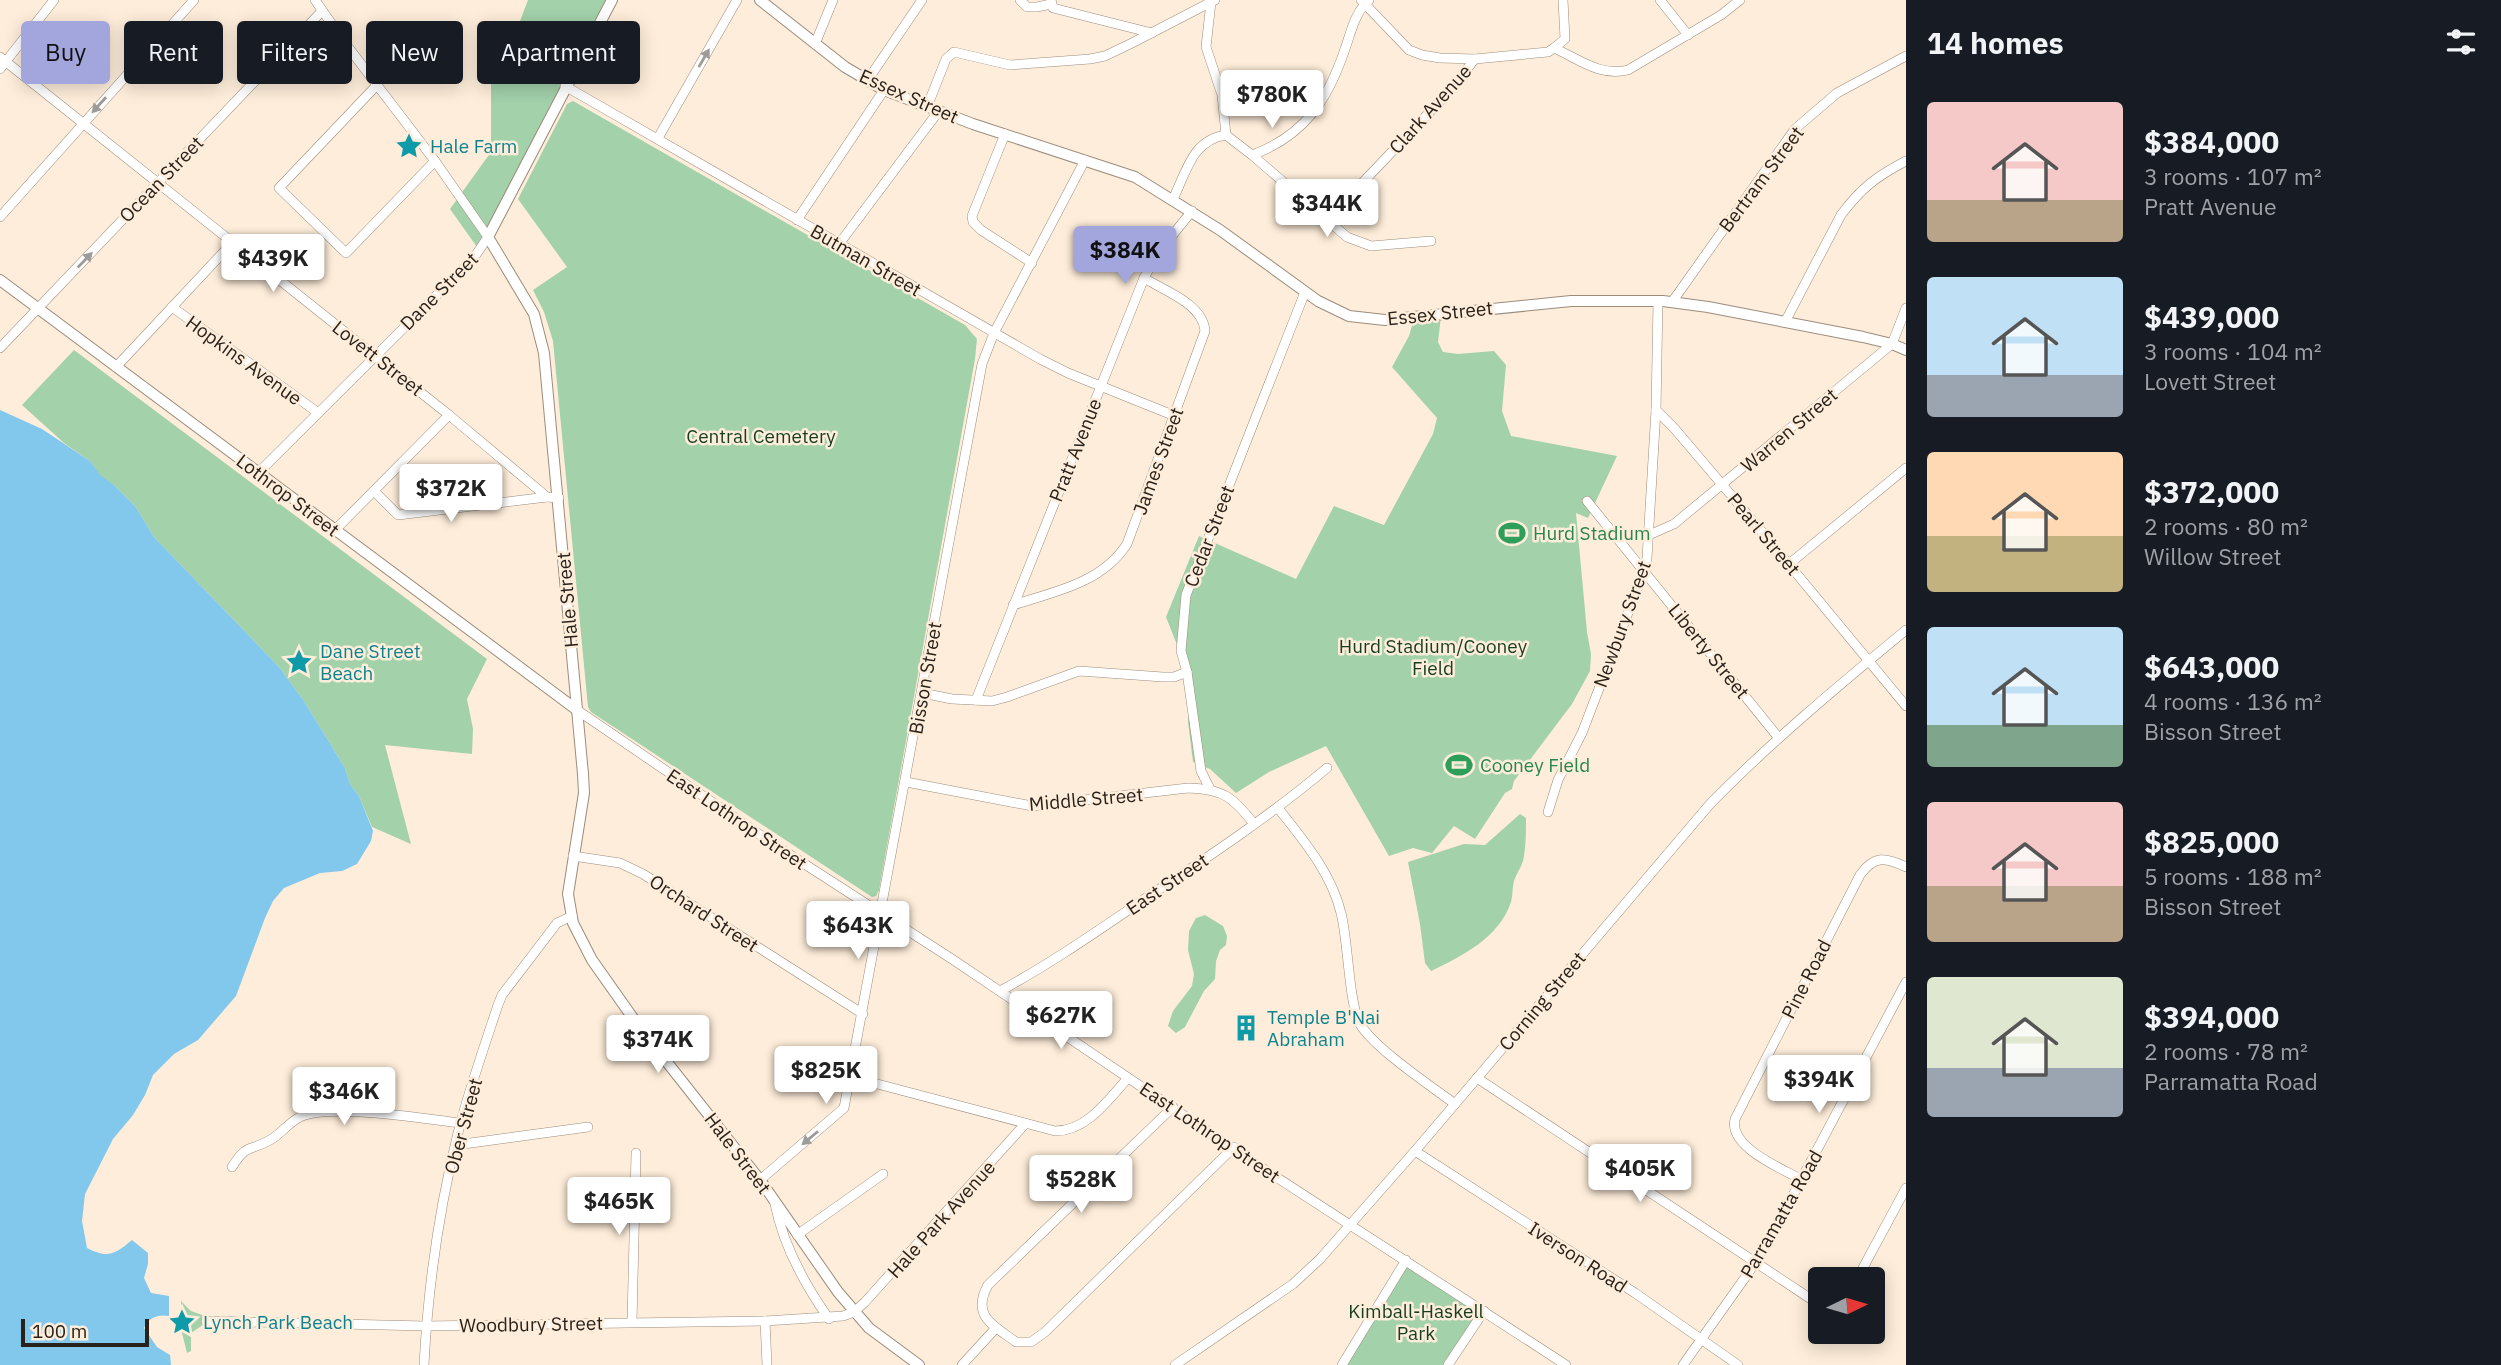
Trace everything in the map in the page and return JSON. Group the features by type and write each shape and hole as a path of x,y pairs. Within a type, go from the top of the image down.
{"main road":[{"name":"Dane Street","path":"488,237 612,0"},
{"name":"Essex Street","path":"760,0 815,44 884,90 938,112 1135,177 1192,211 1331,309 1349,316 1385,320 1571,301 1658,301 1785,322 1892,344 1906,351"},
{"name":"Hale Street","path":"488,237 521,289 539,326 544,353 582,740 584,793 568,894 572,916 592,960 612,990 760,1180 854,1312 869,1328 919,1365"},
{"name":"Lothrop Street","path":"0,280 577,710"}],"street":[{"path":"2,62 54,0"},
{"path":"0,218 194,0"},
{"name":"Hale Street","path":"315,0 488,237"},
{"path":"658,138 737,0"},
{"path":"815,44 833,0"},
{"path":"867,81 922,0"},
{"path":"1020,0 1027,7 1051,2 1053,8 1152,33"},
{"path":"1252,155 1277,145 1318,107 1330,86 1365,1 1409,50 1440,58 1475,59 1548,52 1561,45 1565,38 1563,0"},
{"path":"1660,0 1688,35"},
{"path":"1554,48 1602,72 1615,74 1628,70 1688,35 1740,0"},
{"path":"927,107 946,59 954,52 1010,65 1090,60 1105,56 1211,1"},
{"path":"1211,1 1206,47 1222,95 1226,135"},
{"name":"Ocean Street","path":"0,348 322,11"},
{"name":"Bertram Street","path":"1672,302 1795,129 1837,93 1906,56"},
{"name":"Clark Avenue","path":"1327,220 1443,99 1475,59"},
{"name":"Lovett Street","path":"2,62 159,182 547,497"},
{"path":"377,85 279,188 346,253 435,161"},
{"name":"Butman Street","path":"565,86 994,333 1068,373 1175,416"},
{"path":"797,220 884,90"},
{"path":"839,244 938,112"},
{"path":"1005,134 972,216 973,222 1032,263"},
{"path":"1173,199 1195,152 1212,137 1226,135 1347,237 1371,246 1431,241"},
{"name":"Bisson Street","path":"760,1180 844,1108 982,364 994,333 1085,160"},
{"path":"1785,322 1849,203 1861,189 1906,161"},
{"name":"Pratt Avenue","path":"976,700 1144,278 1157,254 1192,211"},
{"name":"Dane Street","path":"258,473 473,259 488,237"},
{"path":"116,367 233,242"},
{"name":"James Street","path":"1013,605 1097,575 1118,557 1127,544 1205,331 1204,322 1195,310 1144,278"},
{"name":"Cedar Street","path":"1210,789 1200,771 1181,651 1186,595 1305,292"},
{"name":"Newbury Street","path":"1548,812 1558,780 1582,733 1644,571 1649,536 1656,410 1658,301"},
{"name":"Hopkins Avenue","path":"172,307 317,412"},
{"path":"1892,344 1906,308"},
{"name":"Warren Street","path":"1649,536 1674,524 1892,344"},
{"name":"Pearl Street","path":"1656,410 1723,485 1906,706"},
{"path":"335,530 449,415"},
{"path":"1789,564 1906,468"},
{"path":"374,491 398,515 547,497 559,498"},
{"name":"Liberty Street","path":"1587,501 1778,737"},
{"name":"Corning Street","path":"1174,1365 1293,1284 1320,1259 1710,804 1778,737 1906,630"},
{"path":"922,693 952,699 992,701 1079,671 1163,677 1186,673"},
{"name":"East Lothrop Street","path":"577,710 775,845 1566,1365"},
{"name":"East Street","path":"1000,991 1042,968 1278,808 1327,768"},
{"name":"Middle Street","path":"906,782 1032,806 1112,799 1188,788 1210,789"},
{"path":"1210,789 1226,795 1254,824"},
{"path":"1278,808 1321,865 1333,889 1341,912 1359,1023 1391,1055 1455,1104"},
{"name":"Orchard Street","path":"573,856 620,863 643,874 863,1014"},
{"name":"Pine Road","path":"1802,1180 1741,1144 1734,1133 1735,1119 1860,875 1868,864 1876,860 1884,859 1906,867"},
{"name":"Ober Street","path":"424,1365 426,1326 443,1202 461,1123 502,995 557,923 572,916"},
{"name":"Parramatta Road","path":"1683,1365 1756,1262 1906,982"},
{"path":"851,1077 1055,1131 1078,1128 1106,1103 1128,1078"},
{"path":"1477,1078 1808,1297"},
{"path":"1172,1107 988,1285 981,1297 981,1307 984,1315 996,1328 1016,1342 1024,1344 1045,1332 1234,1147"},
{"path":"232,1167 242,1151 268,1142 301,1117 318,1113 360,1111 461,1123"},
{"name":"Hale Park Avenue","path":"854,1312 1025,1124"},
{"path":"456,1145 588,1128"},
{"name":"Iverson Road","path":"1415,1151 1635,1293 1738,1365"},
{"path":"632,1322 636,1153"},
{"path":"797,1235 883,1174"},
{"path":"1863,1267 1906,1188"},
{"name":"Hale Street","path":"775,1203 779,1227 817,1302 829,1319"},
{"path":"1342,1365 1406,1260"},
{"path":"1448,1365 1484,1311"},
{"name":"Woodbury Street","path":"206,1321 426,1326 829,1319 854,1312"},
{"path":"765,1321 767,1365"},
{"path":"962,1365 996,1328"}],"green space":[{"path":"528,0 612,0 601,21 520,21"},
{"path":"491,84 566,84 477,247 450,209 491,152"},
{"name":"Central Cemetery","path":"573,101 965,325 977,339 876,896 872,897 591,712 588,707 553,341 544,312 533,290 567,267 518,199 567,104"},
{"name":"Hurd Stadium/Cooney Field","path":"1415,316 1441,316 1438,342 1443,352 1458,354 1494,351 1506,365 1502,411 1511,436 1617,456 1588,518 1576,513 1591,654 1590,671 1572,704 1514,781 1512,789 1505,793 1475,839 1454,826 1432,853 1413,848 1389,856 1326,746 1269,772 1236,793 1210,769 1193,762 1188,722 1191,680 1166,617 1199,536 1296,579 1334,506 1384,525 1433,434 1437,418 1392,367 1409,336"},
{"path":"74,350 487,659 467,699 473,729 472,754 385,745 411,844 372,827 359,796 350,784 345,768 304,701 279,667 154,537 135,506 114,485 100,476 90,461 64,443 22,405"},
{"path":"1520,814 1526,818 1524,856 1505,915 1489,936 1455,959 1431,971 1425,963 1408,862 1464,844 1485,845"},
{"path":"1205,915 1223,926 1227,936 1226,945 1220,950 1216,961 1215,979 1204,991 1185,1027 1176,1033 1168,1026 1173,1011 1192,986 1194,974 1188,950 1189,931 1196,918"},
{"name":"Kimball-Haskell Park","path":"1401,1263 1484,1311 1449,1365 1342,1365"},
{"path":"181,1301 191,1311 205,1316 206,1323 191,1333 191,1351 187,1353 182,1333"}],"water":[{"path":"0,410 42,429 90,461 100,475 135,506 154,537 279,667 304,701 345,768 373,831 371,841 357,864 342,871 320,873 284,888 273,901 236,996 198,1040 174,1054 153,1075 133,1115 113,1139 85,1194 82,1221 87,1248 106,1254 121,1249 132,1240 148,1253 144,1278 151,1293 169,1296 169,1316 154,1317 144,1328 157,1347 170,1355 171,1365 0,1365"}],"place":[{"name":"Hale Farm","path":"409,146"},
{"name":"Hurd Stadium","path":"1512,533"},
{"name":"Dane Street Beach","path":"299,662"},
{"name":"Cooney Field","path":"1459,765"},
{"name":"Temple B'Nai Abraham","path":"1246,1028"},
{"name":"Lynch Park Beach","path":"182,1322"}]}
